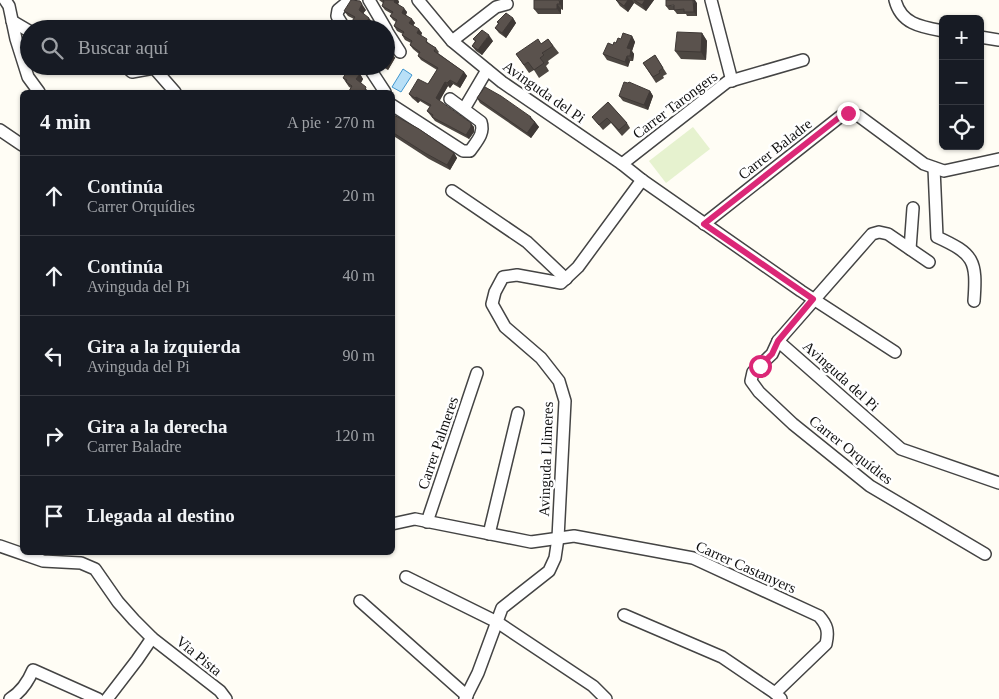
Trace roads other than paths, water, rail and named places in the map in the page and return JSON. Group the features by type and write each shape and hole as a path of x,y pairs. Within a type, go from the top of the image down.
{"street":[{"path":"5,0 9,6 20,49"},
{"path":"339,20 337,16 338,10 350,0"},
{"path":"369,0 381,20"},
{"name":"Avinguda del Pi","path":"418,0 452,42 502,82 622,164"},
{"path":"711,0 732,81"},
{"path":"894,0 897,11 916,26 939,30"},
{"path":"452,42 496,8 507,4"},
{"path":"12,21 20,26"},
{"path":"984,38 999,40"},
{"path":"395,44 400,52"},
{"name":"Carrer Tarongers","path":"622,164 728,82 803,60"},
{"path":"464,109 487,70"},
{"path":"27,75 38,90"},
{"path":"160,75 173,90"},
{"path":"374,75 384,90"},
{"path":"395,107 463,151 470,152 482,134 481,122 450,99"},
{"name":"Carrer Baladre","path":"704,224 841,116 848,113 859,116 924,164 939,169"},
{"path":"0,130 20,144"},
{"path":"974,301 975,273 973,263 961,248 938,237 939,169 999,159"},
{"path":"622,164 704,224 813,299 896,352"},
{"path":"452,191 527,242 566,279 578,267 642,180"},
{"path":"910,249 912,208"},
{"name":"Avinguda del Pi","path":"901,449 778,341 872,234 879,232 888,234 929,262"},
{"name":"Avinguda Llimeres","path":"360,601 466,697 478,673 502,608 549,571 555,558 558,538 565,400 559,381 541,358 506,327 492,304 494,292 503,277 517,275 562,283 566,279"},
{"name":"Carrer Orquídies","path":"778,341 772,354 753,372 751,381 759,392 793,424 870,486 985,554"},
{"name":"Carrer Palmeres","path":"427,522 477,373"},
{"path":"489,534 518,413"},
{"name":"Carrer Orquídies","path":"901,449 999,483"},
{"path":"395,523 415,519 531,542 558,538"},
{"name":"Carrer Castanyers","path":"558,538 574,536 693,558 819,616 826,625 828,634 826,644 778,696 722,657 624,615"},
{"name":"Via Pista","path":"0,546 20,553"},
{"name":"Via Pista","path":"26,555 43,561 81,563 95,569 118,602 152,638 220,691 226,699"},
{"path":"406,577 497,622 593,686 606,699"},
{"path":"107,699 152,638"},
{"path":"10,699 18,694 30,679 33,670 98,699"}],"water":[{"path":"403,69 412,75 401,92 392,87"}]}
